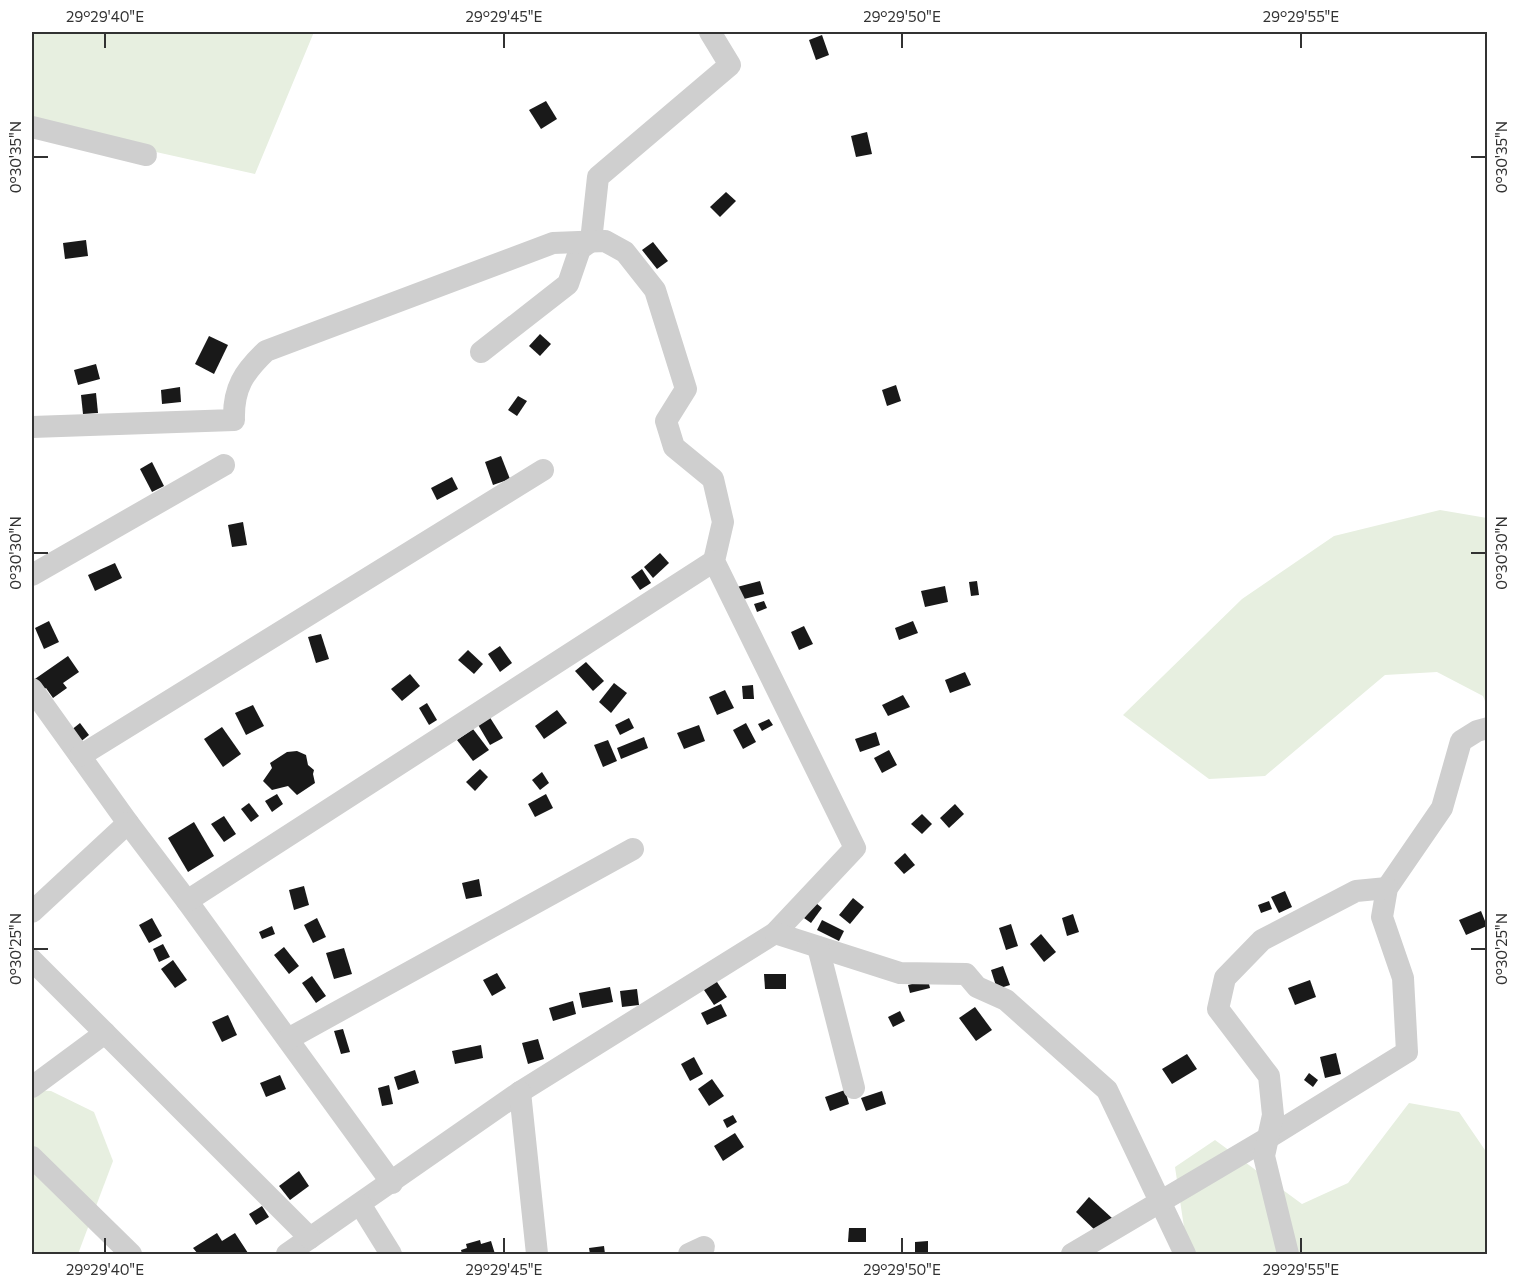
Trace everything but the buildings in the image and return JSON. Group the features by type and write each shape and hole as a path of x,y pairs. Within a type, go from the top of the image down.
{"street":[{"path":"591,242 598,177 730,65 710,32"},
{"path":"32,127 146,154"},
{"path":"481,352 568,284 580,249 591,242"},
{"path":"32,427 234,420 233,403 246,370 266,351 554,243 605,242 625,252 655,290 686,390 666,421 674,447 713,479 723,522 714,561 855,848 774,933 520,1092 287,1254"},
{"path":"32,575 225,465"},
{"path":"80,756 543,470"},
{"path":"188,900 714,561"},
{"path":"34,699 80,756 128,823 188,900 392,1183"},
{"path":"1072,1254 1268,1138 1407,1052 1403,978 1382,917 1387,888 1442,808 1461,741 1477,731 1488,728"},
{"path":"32,912 128,823"},
{"path":"288,1039 633,849"},
{"path":"1288,1254 1264,1156 1273,1115 1269,1076 1218,1009 1225,978 1262,940 1356,891 1387,888"},
{"path":"774,933 900,973 966,974 978,987 1006,1000 1107,1090 1185,1254"},
{"path":"818,947 854,1088"},
{"path":"32,960 310,1238"},
{"path":"32,1087 105,1033"},
{"path":"520,1092 537,1254"},
{"path":"32,1157 131,1254"},
{"path":"360,1204 391,1254"}],"green space":[{"path":"32,32 314,32 255,174 138,148 32,130"},
{"path":"1440,510 1487,518 1487,706 1483,696 1437,672 1385,675 1265,776 1209,779 1123,715 1242,599 1334,536"},
{"path":"32,1090 51,1091 94,1112 113,1161 78,1254 32,1254"},
{"path":"1409,1103 1459,1112 1487,1153 1487,1254 1188,1254 1175,1167 1215,1140 1302,1204 1348,1183"}]}
